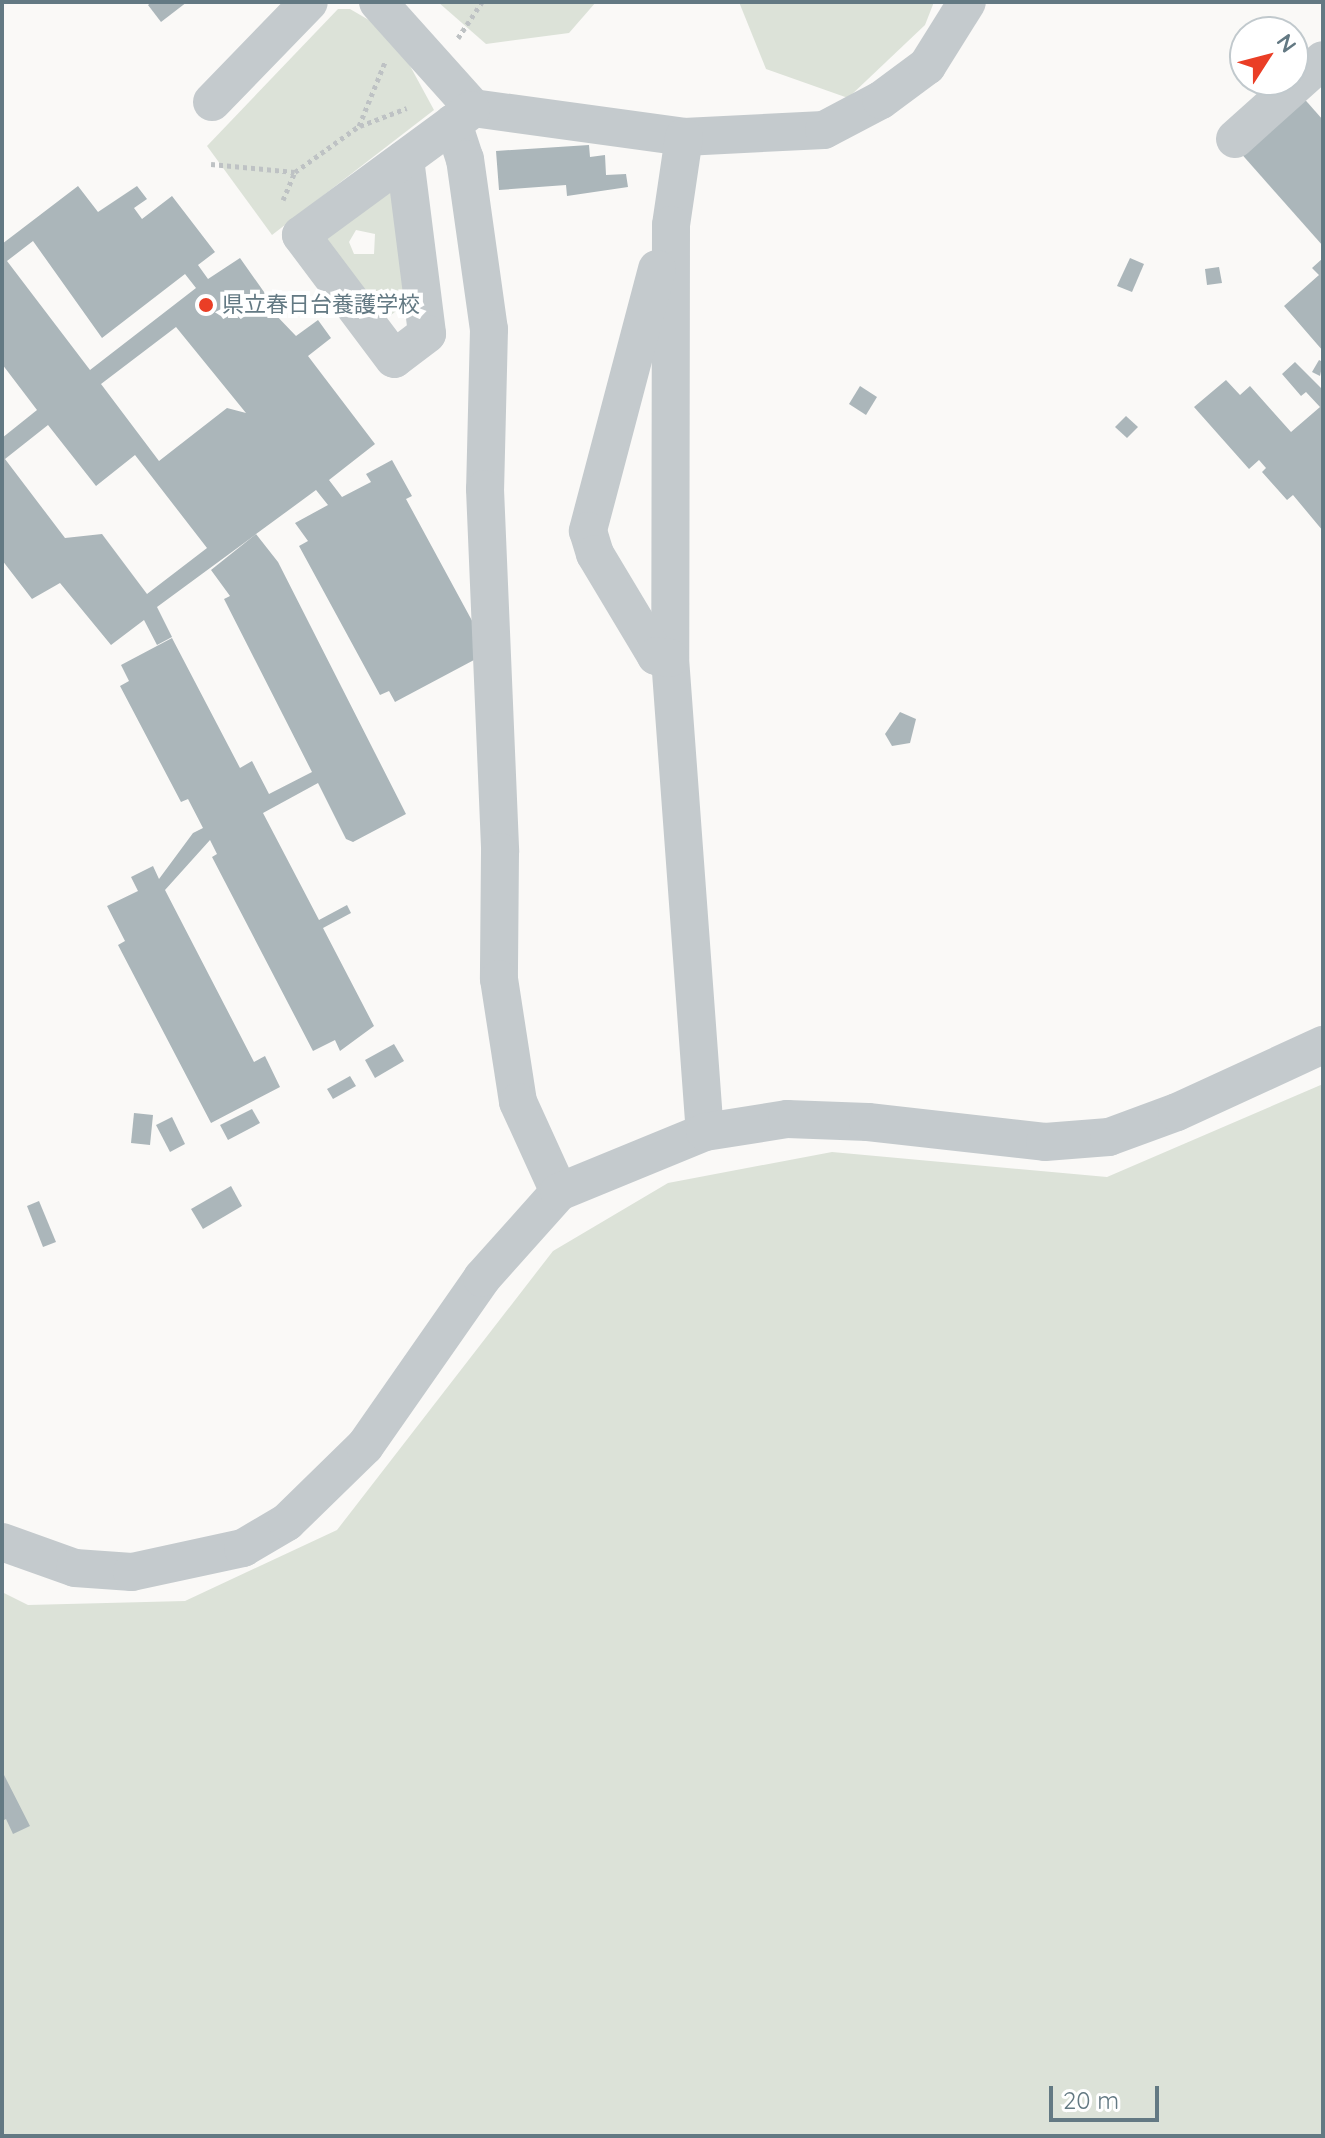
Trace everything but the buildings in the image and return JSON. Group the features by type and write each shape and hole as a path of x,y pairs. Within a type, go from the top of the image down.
{"street":[{"path":"212,102 309,2"},
{"path":"405,159 427,334 394,359 301,235 463,116 684,137 824,130 881,100 927,66 967,2"},
{"path":"387,12 463,116 465,159 489,329 485,489 500,852 499,979 518,1102 559,1192"},
{"path":"1235,139 1323,60"},
{"path":"670,658 656,656 595,554 588,531 675,200 684,137"},
{"path":"675,200 670,658 705,1132"},
{"path":"2,1542 75,1568 132,1572 243,1548 287,1522 365,1446 482,1278 559,1192 705,1132 787,1119 868,1122 1045,1142 1109,1137 1177,1112 1323,1045"}],"path":[{"path":"211,164 295,172 359,126 387,12"}],"shaded area":[{"path":"438,2 596,2 569,33 486,44"},
{"path":"739,2 934,2 925,25 848,98 766,69"},
{"path":"338,9 350,9 374,23 409,64 434,110 272,235 207,146"},
{"path":"389,191 398,202 408,302 391,315 382,314 326,244 326,234","holes":["356,230 375,234 374,254 354,254 349,242"]},
{"path":"1323,1084 1323,2136 2,2136 2,1592 28,1605 185,1601 337,1530 553,1251 668,1183 832,1152 1107,1177"}],"place":[{"name":"県立春日台養護学校","path":"206,305"}]}
